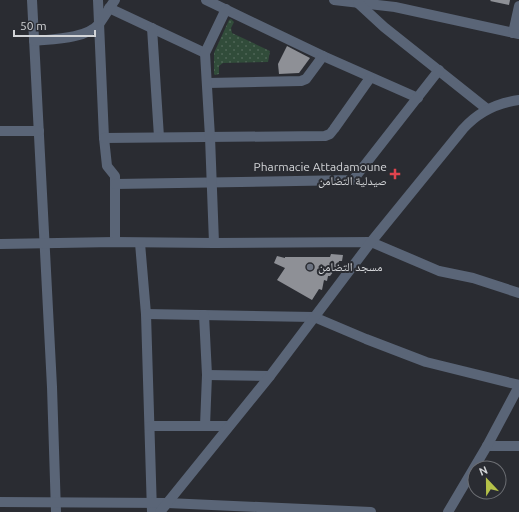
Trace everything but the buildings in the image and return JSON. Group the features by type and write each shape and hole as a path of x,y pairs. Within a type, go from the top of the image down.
{"street":[{"path":"32,0 52,387 56,507"},
{"path":"98,0 104,138 107,166 115,176 115,242"},
{"path":"206,0 370,78 418,98"},
{"path":"334,0 357,1 395,7 516,34 519,6"},
{"path":"357,1 384,27 487,109"},
{"path":"34,41 77,36 90,31 98,24 112,4 152,28 205,53"},
{"path":"214,243 208,83 205,53 226,9"},
{"path":"152,28 159,137"},
{"path":"208,83 301,82 306,79 323,56"},
{"path":"115,184 353,180 439,70"},
{"path":"104,138 325,136 330,134 334,129 370,78"},
{"path":"160,512 270,376 371,242 463,129 471,120 487,109 497,104 519,100"},
{"path":"0,131 39,131"},
{"path":"0,244 115,242 371,242 440,271 473,278 519,293"},
{"path":"140,243 146,314 152,508"},
{"path":"146,314 314,317 426,362 519,385 487,446 448,512"},
{"path":"204,314 207,375 205,426"},
{"path":"207,375 270,376"},
{"path":"150,426 229,426"},
{"path":"487,446 519,446"},
{"path":"0,502 56,507 152,508 167,503 298,510 371,512"}],"green space":[{"path":"231,19 234,22 231,28 232,33 270,51 268,62 223,63 219,66 219,74 215,75 214,53 229,20"}],"place":[{"name":"Pharmacie Attadamoune صيدلية التضامن","path":"395,174"},
{"name":"مسجد التضامن","path":"310,267"}]}
